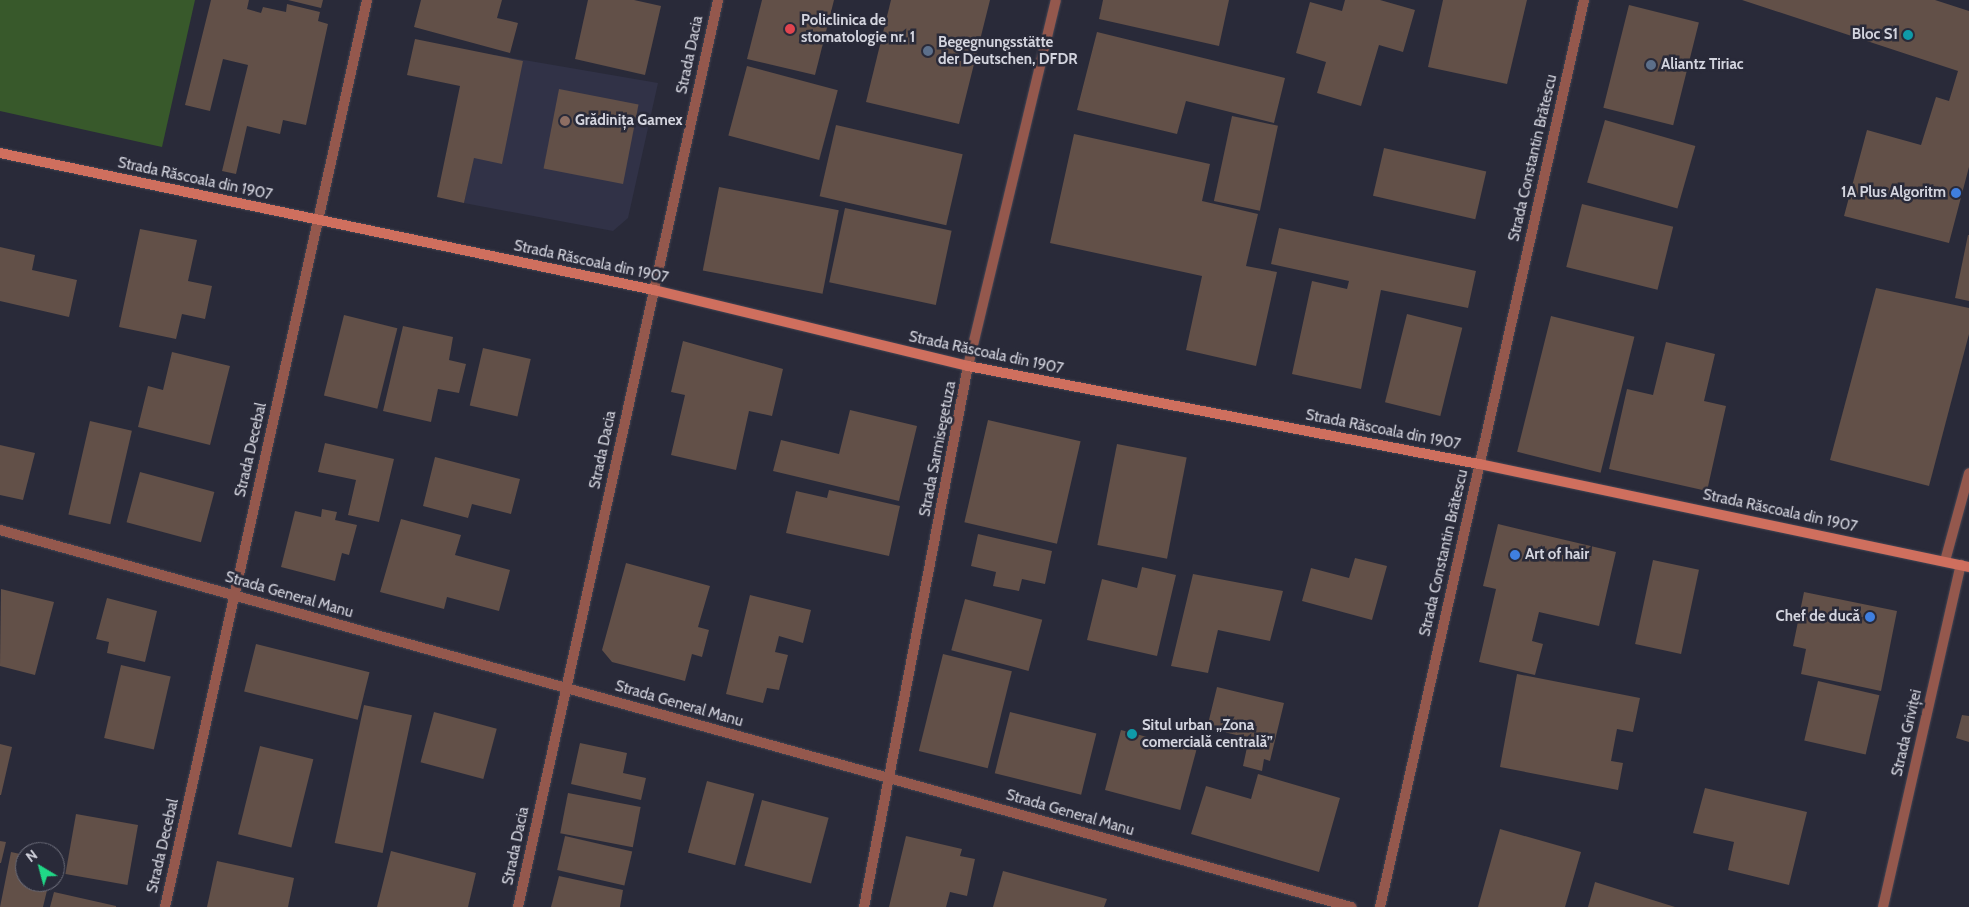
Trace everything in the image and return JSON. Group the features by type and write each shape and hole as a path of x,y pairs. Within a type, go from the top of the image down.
{"street":[{"name":"Strada Decebal","path":"165,907 367,0"},
{"name":"Strada Dacia","path":"518,907 718,0"},
{"name":"Strada Sarmisegetuza","path":"864,907 892,778 968,366 1056,0"},
{"name":"Strada Constantin Brătescu","path":"1380,907 1584,0"},
{"name":"Strada Răscoala din 1907","path":"0,153 654,290 968,366 1479,464 1965,566"},
{"path":"1945,561 1969,473"},
{"name":"Strada General Manu","path":"0,530 1351,907"},
{"name":"Strada Griviței","path":"1883,907 1965,566"}],"shaded area":[{"name":"Grădinița Gamex","path":"495,55 658,83 628,218 613,231 464,203"}],"green space":[{"path":"0,0 195,0 162,147 0,111"}],"building":[{"path":"211,0 249,0 247,9 261,13 263,7 286,12 287,4 320,12 318,21 328,24 306,125 283,120 280,134 247,126 236,174 222,171 248,65 223,59 210,111 185,105"},
{"path":"288,0 323,0 321,8"},
{"path":"421,0 502,0 497,18 518,23 510,53 414,27"},
{"path":"588,0 634,0 661,6 645,75 575,59"},
{"name":"Policlinica de stomatologie nr. 1","path":"762,0 834,0 815,75 747,59"},
{"name":"Begegnungsstätte der Deutschen, DFDR","path":"891,0 990,0 959,124 866,102"},
{"path":"1103,0 1229,0 1219,46 1099,19"},
{"path":"1345,0 1380,0 1415,10 1403,52 1379,45 1361,106 1317,93 1326,62 1296,53 1310,2 1342,11"},
{"path":"1443,0 1527,0 1507,84 1428,67"},
{"path":"1742,0 1935,0 1969,11 1969,167 1949,243 1844,216 1867,130 1921,145 1936,97 1949,101 1958,71"},
{"name":"Aliantz Tiriac","path":"1629,5 1699,22 1673,125 1603,108"},
{"path":"1097,32 1285,78 1274,123 1186,101 1177,134 1077,110"},
{"path":"415,39 523,61 502,164 474,158 464,203 437,197 460,86 407,75"},
{"path":"747,66 838,90 819,160 728,136"},
{"path":"559,89 639,104 623,184 544,169"},
{"path":"1232,116 1278,126 1260,211 1214,201"},
{"path":"1605,120 1695,146 1677,208 1587,182"},
{"path":"836,125 963,154 946,225 820,196"},
{"path":"1074,134 1210,164 1202,201 1258,214 1246,266 1277,272 1256,366 1186,350 1202,276 1050,243"},
{"path":"1384,148 1486,172 1475,219 1373,196"},
{"path":"719,187 839,210 823,294 703,270"},
{"path":"1582,204 1673,227 1657,290 1566,267"},
{"path":"845,208 952,231 936,305 829,282"},
{"path":"1279,228 1476,271 1468,308 1381,290 1361,389 1292,374 1312,281 1347,289 1349,281 1271,264"},
{"path":"140,229 197,240 188,281 212,286 205,319 182,314 176,339 119,327"},
{"path":"1969,235 1969,301 1955,298"},
{"path":"0,247 35,255 32,270 77,280 69,317 0,301"},
{"path":"1876,288 1969,308 1969,334 1929,486 1830,460"},
{"path":"1407,314 1462,328 1440,416 1385,402"},
{"path":"344,315 397,328 377,409 324,396"},
{"path":"1551,316 1634,337 1601,473 1517,452"},
{"path":"403,326 453,337 449,360 466,364 459,393 438,389 431,422 383,411"},
{"path":"683,341 783,369 772,416 749,411 736,470 671,455 685,395 671,392"},
{"path":"1666,342 1715,354 1704,401 1726,406 1707,491 1609,469 1627,389 1653,395"},
{"path":"483,348 531,359 517,417 470,405"},
{"path":"172,352 230,366 210,445 138,427 148,386 163,390"},
{"path":"850,410 917,426 899,501 773,471 781,440 839,454"},
{"path":"988,420 1081,441 1057,544 964,522"},
{"path":"90,421 132,431 110,524 68,515"},
{"path":"325,443 394,459 379,522 348,515 356,480 318,472"},
{"path":"1117,444 1187,458 1167,559 1097,545"},
{"path":"0,445 35,453 23,500 0,495"},
{"path":"435,457 520,479 511,514 472,504 468,518 423,506"},
{"path":"140,472 214,492 201,542 127,522"},
{"path":"829,490 900,506 889,556 786,533 796,491 827,498"},
{"path":"322,509 337,512 335,520 357,525 349,555 342,553 335,581 281,567 295,511 321,517"},
{"path":"401,519 461,535 455,555 510,570 499,611 447,597 444,609 380,592"},
{"path":"1498,524 1616,552 1599,626 1539,612 1532,641 1543,644 1535,675 1479,662 1496,589 1483,586"},
{"path":"978,534 1052,551 1045,584 1022,579 1019,591 993,586 996,572 971,566"},
{"path":"1355,558 1387,566 1372,620 1302,601 1311,568 1349,578"},
{"path":"1653,560 1699,570 1681,654 1635,644"},
{"path":"626,563 710,586 698,627 709,630 702,657 692,654 685,681 612,662 602,650"},
{"path":"1142,567 1176,575 1157,656 1087,640 1102,579 1137,588"},
{"path":"1193,574 1283,591 1270,641 1218,630 1208,673 1171,666"},
{"path":"1,589 54,602 35,675 0,666"},
{"path":"1804,592 1897,611 1881,691 1801,674 1806,649 1793,646"},
{"path":"750,595 811,610 803,643 779,636 775,652 788,655 779,690 767,688 763,703 726,694"},
{"path":"107,598 157,611 145,662 107,653 109,642 96,639"},
{"path":"965,599 1042,620 1029,671 951,650"},
{"path":"256,644 370,672 358,720 244,692"},
{"path":"943,654 1012,671 988,768 919,751"},
{"path":"121,665 171,676 154,750 104,738"},
{"path":"1517,674 1640,698 1633,732 1617,729 1611,761 1623,763 1618,790 1500,767"},
{"path":"1818,681 1879,695 1866,755 1804,740"},
{"path":"1217,687 1284,703 1270,761 1264,759 1262,771 1243,766 1249,738 1207,728"},
{"path":"364,705 412,715 383,853 335,843"},
{"path":"434,712 497,729 483,779 421,762"},
{"path":"1010,712 1096,734 1081,795 995,773"},
{"path":"1962,715 1969,716 1969,742 1956,738"},
{"path":"1121,730 1196,750 1180,810 1105,790"},
{"path":"580,743 627,753 623,773 646,778 641,800 571,784"},
{"path":"0,744 12,747 1,795 0,795"},
{"path":"260,746 313,759 291,848 238,834"},
{"path":"1258,774 1340,798 1319,872 1191,834 1206,786 1251,799"},
{"path":"707,781 754,794 735,865 688,852"},
{"path":"1705,788 1807,812 1789,885 1728,870 1734,842 1693,833"},
{"path":"568,793 641,807 633,847 560,833"},
{"path":"762,800 829,818 811,884 744,866"},
{"path":"76,814 138,825 127,885 65,874"},
{"path":"1500,829 1581,852 1565,907 1478,907"},
{"path":"565,836 632,852 624,886 557,870"},
{"path":"906,836 962,849 960,856 975,859 967,896 950,892 946,907 889,907"},
{"path":"0,841 6,842 1,863 0,863"},
{"path":"391,851 476,873 468,907 377,907"},
{"path":"11,852 15,853 15,892 47,892 43,907 0,907"},
{"path":"217,861 294,878 288,907 207,907"},
{"path":"1003,871 1107,899 1104,907 993,907"},
{"path":"559,876 623,890 620,907 551,907"},
{"path":"1595,882 1675,907 1588,907"},
{"path":"54,892 116,906 116,907 50,907"}],"place":[{"name":"Policlinica de stomatologie nr. 1","path":"790,29"},
{"name":"Bloc S1","path":"1908,35"},
{"name":"Begegnungsstätte der Deutschen, DFDR","path":"928,51"},
{"name":"Aliantz Tiriac","path":"1651,65"},
{"name":"Grădinița Gamex","path":"565,121"},
{"name":"1A Plus Algoritm","path":"1956,193"},
{"name":"Art of hair","path":"1515,555"},
{"name":"Chef de ducă","path":"1870,617"},
{"name":"Situl urban „Zona comercială centrală”","path":"1132,734"}]}
